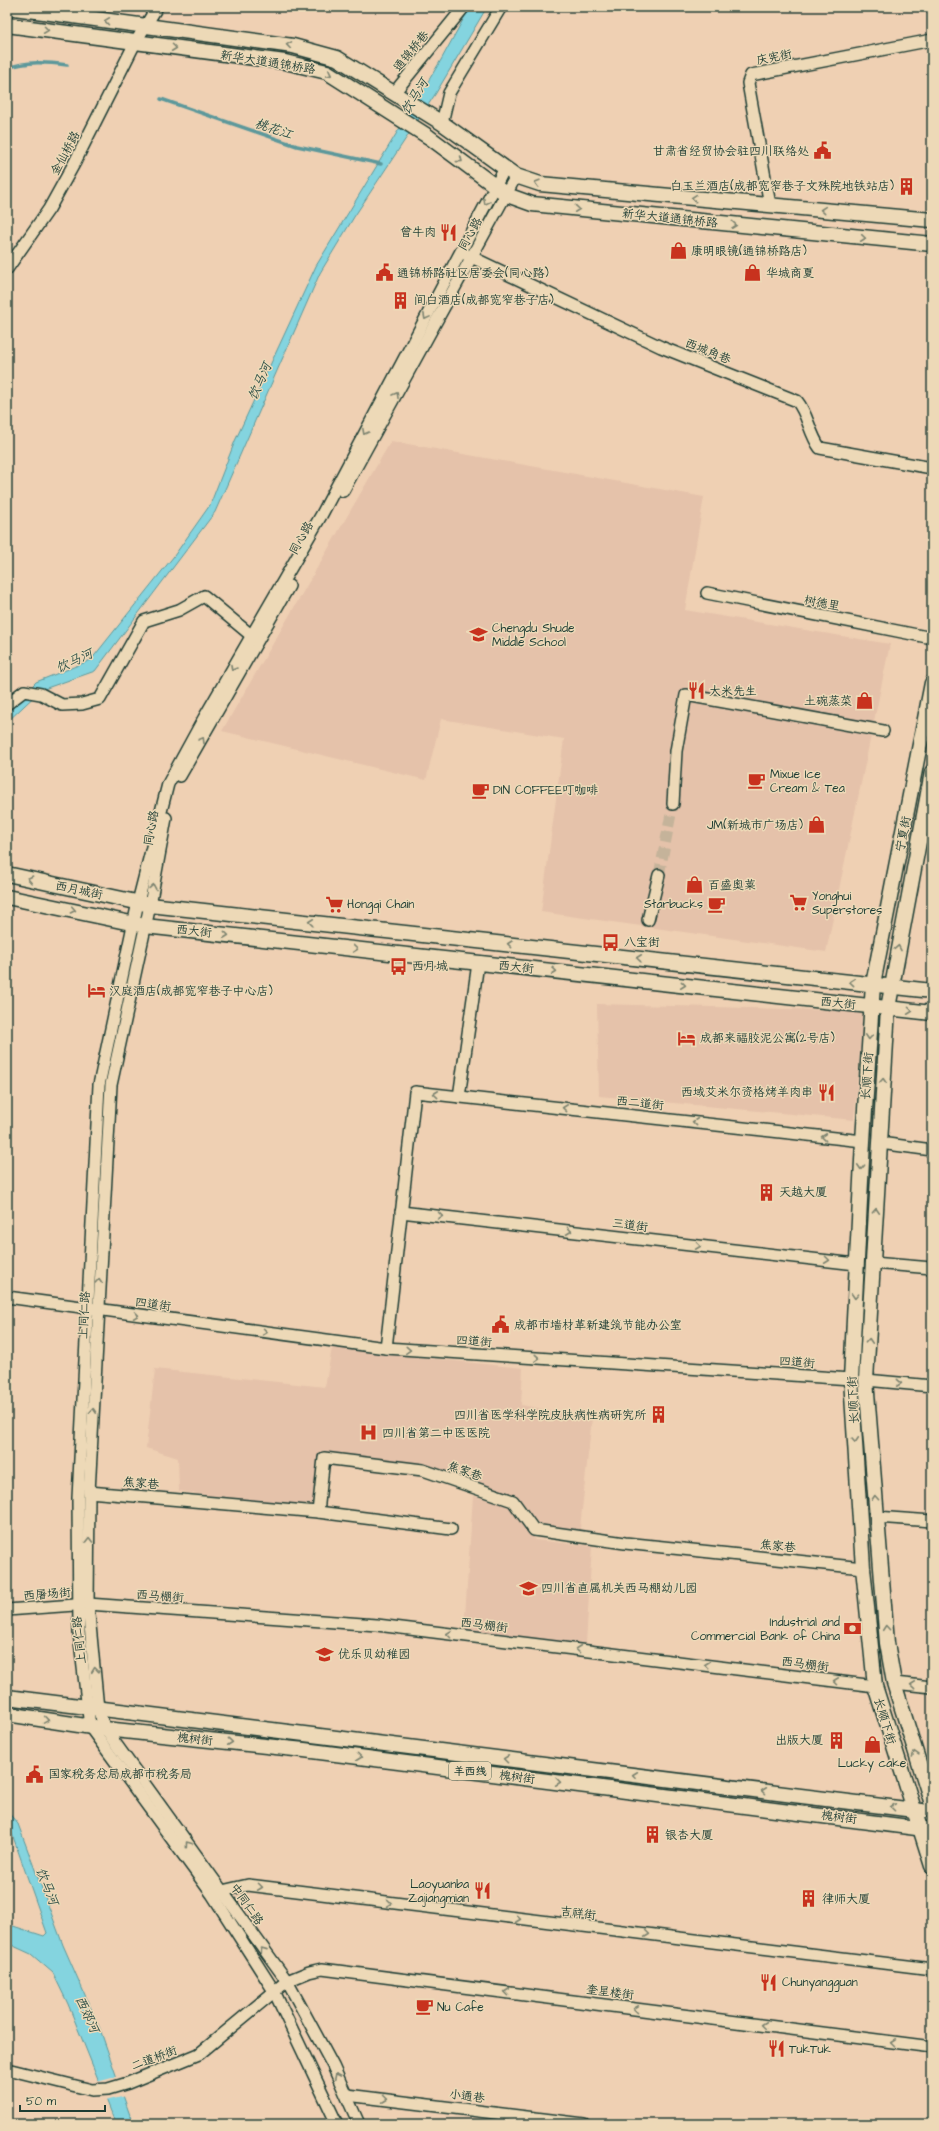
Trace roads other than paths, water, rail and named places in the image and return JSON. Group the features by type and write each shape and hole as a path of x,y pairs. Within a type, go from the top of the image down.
{"main road":[{"name":"新华大道通锦桥路","path":"7,7 294,46 337,58 439,122 516,176 540,184 932,220"},
{"name":"新华大道通锦桥路","path":"7,25 135,44 285,62 327,72 429,137 506,195 532,204 932,244"},
{"name":"宁夏街","path":"873,984 932,683"},
{"name":"宁夏街","path":"890,986 932,772"},
{"name":"西月城街","path":"7,874 144,904"},
{"name":"西月城街","path":"7,897 139,924"},
{"name":"西大街","path":"144,904 890,986"},
{"name":"西大街","path":"139,924 888,1008"},
{"name":"长顺下街","path":"873,984 862,1141 851,1379 863,1568 875,1686 914,1809 926,1829 932,1866"},
{"name":"长顺下街","path":"890,986 866,1380 887,1643 894,1683 932,1804"},
{"path":"890,986 932,991"},
{"path":"888,1008 932,1013"},
{"name":"槐树街","path":"7,1697 932,1812"},
{"name":"槐树街","path":"7,1714 105,1729 304,1750 926,1829"}],"street":[{"name":"金仙桥路","path":"7,269 49,209 75,162 135,44 157,7"},
{"path":"439,122 449,93 501,7"},
{"name":"通锦桥巷","path":"397,95 460,8"},
{"name":"庆宪街","path":"770,205 748,83 751,75 932,40"},
{"path":"144,904 168,784 322,514 494,186 505,168"},
{"name":"同心路","path":"139,924 171,791 320,532 516,176"},
{"name":"西城角巷","path":"460,251 661,347 796,400 802,408 814,440 820,448 932,468"},
{"name":"树德里","path":"707,593 932,638"},
{"path":"7,704 24,692 41,694 62,705 82,704 100,699 144,621 179,610 204,596 252,636"},
{"path":"673,804 676,751 686,695 883,731"},
{"path":"648,920 659,875"},
{"name":"上同仁路","path":"93,1708 84,1604 89,1492 93,1310 111,1085 139,924"},
{"path":"459,1097 478,962"},
{"name":"西二道街","path":"401,1212 415,1092 862,1141"},
{"path":"880,1143 932,1150"},
{"path":"386,1348 401,1212"},
{"name":"三道街","path":"401,1212 856,1264"},
{"path":"873,1263 932,1268"},
{"name":"四道街","path":"7,1297 93,1310 386,1348 851,1379"},
{"path":"84,1604 78,1498 93,1310"},
{"path":"866,1380 932,1386"},
{"name":"焦家巷","path":"89,1492 318,1512 324,1458 422,1470 505,1498 513,1501 534,1530 625,1543 863,1568"},
{"path":"318,1512 450,1529"},
{"path":"876,1517 932,1521"},
{"name":"西屠场街","path":"7,1610 84,1604"},
{"name":"西马棚街","path":"84,1604 377,1625 875,1686"},
{"path":"894,1683 932,1687"},
{"path":"93,1708 90,1727 212,1894 274,1991 337,2124"},
{"name":"中同仁路","path":"93,1708 105,1729 287,1981 346,2094 359,2124"},
{"name":"吉祥街","path":"222,1891 248,1885 932,1969"},
{"name":"奎星楼街","path":"287,1981 309,1972 322,1969 337,1970 932,2048"},
{"name":"二道桥街","path":"7,2069 92,2090 108,2088 128,2082 199,2054 287,1981"},
{"name":"小通巷","path":"346,2094 584,2124"}],"water":[{"path":"470,7 487,7 436,93 354,217 320,273 215,512 95,671 41,690 7,722 7,711 36,682 91,660 174,556 210,505 235,441 316,266 441,60"},
{"name":"西郊河","path":"7,1811 18,1824 63,1945 100,2029 133,2124 116,2124 68,2004 53,1973 31,1954 7,1943 7,1924 44,1936 47,1933 11,1831 7,1826"}],"waterway":[{"name":"桃花江","path":"7,68 22,64 37,63 67,65"},
{"name":"桃花江","path":"161,99 297,146 381,164"}],"tunnel":[{"path":"659,875 673,804"}],"place":[{"name":"甘肃省经贸协会驻四川联络处","path":"822,151"},
{"name":"白玉兰酒店(成都宽窄巷子文殊院地铁站店)","path":"907,186"},
{"name":"曾牛肉","path":"449,232"},
{"name":"康明眼镜(通锦桥路店)","path":"678,251"},
{"name":"通锦桥路社区居委会(同心路)","path":"384,273"},
{"name":"华城商夏","path":"753,273"},
{"name":"间白酒店(成都宽窄巷子店)","path":"401,300"},
{"name":"Chengdu Shude Middle School","path":"479,635"},
{"name":"大米先生","path":"696,691"},
{"name":"土碗蒸菜","path":"865,701"},
{"name":"Mixue Ice Cream & Tea","path":"757,781"},
{"name":"DIN COFFEE叮咖啡","path":"480,790"},
{"name":"JM(新城市广场店)","path":"816,825"},
{"name":"百盛奥莱","path":"695,885"},
{"name":"Yonghui Superstores","path":"799,903"},
{"name":"Hongqi Chain","path":"334,904"},
{"name":"Starbucks","path":"716,904"},
{"name":"八宝街","path":"611,942"},
{"name":"西月城","path":"399,966"},
{"name":"汉庭酒店(成都宽窄巷子中心店)","path":"96,991"},
{"name":"成都来福胶泥公寓(2号店)","path":"687,1038"},
{"name":"西域艾米尔资格烤羊肉串","path":"826,1092"},
{"name":"天越大厦","path":"766,1192"},
{"name":"成都市墙材革新建筑节能办公室","path":"501,1325"},
{"name":"四川省医学科学院皮肤病性病研究所","path":"659,1415"},
{"name":"四川省第二中医医院","path":"369,1433"},
{"name":"四川省直属机关西马棚幼儿园","path":"528,1588"},
{"name":"Industrial and Commercial Bank of China","path":"853,1629"},
{"name":"优乐贝幼稚园","path":"325,1654"},
{"name":"出版大厦","path":"836,1740"},
{"name":"Lucky cake","path":"872,1744"},
{"name":"国家税务总局成都市税务局","path":"35,1774"},
{"name":"银杏大厦","path":"652,1835"},
{"name":"Laoyuanba Zajiangmian","path":"482,1891"},
{"name":"律师大厦","path":"809,1899"},
{"name":"Chunyangguan","path":"769,1982"},
{"name":"Nu Cafe","path":"424,2007"},
{"name":"TukTuk","path":"776,2049"}],"water label":[{"name":"饮马河","path":"414,96"},
{"name":"饮马河","path":"259,381"},
{"name":"饮马河","path":"74,660"},
{"name":"饮马河","path":"48,1886"}]}
